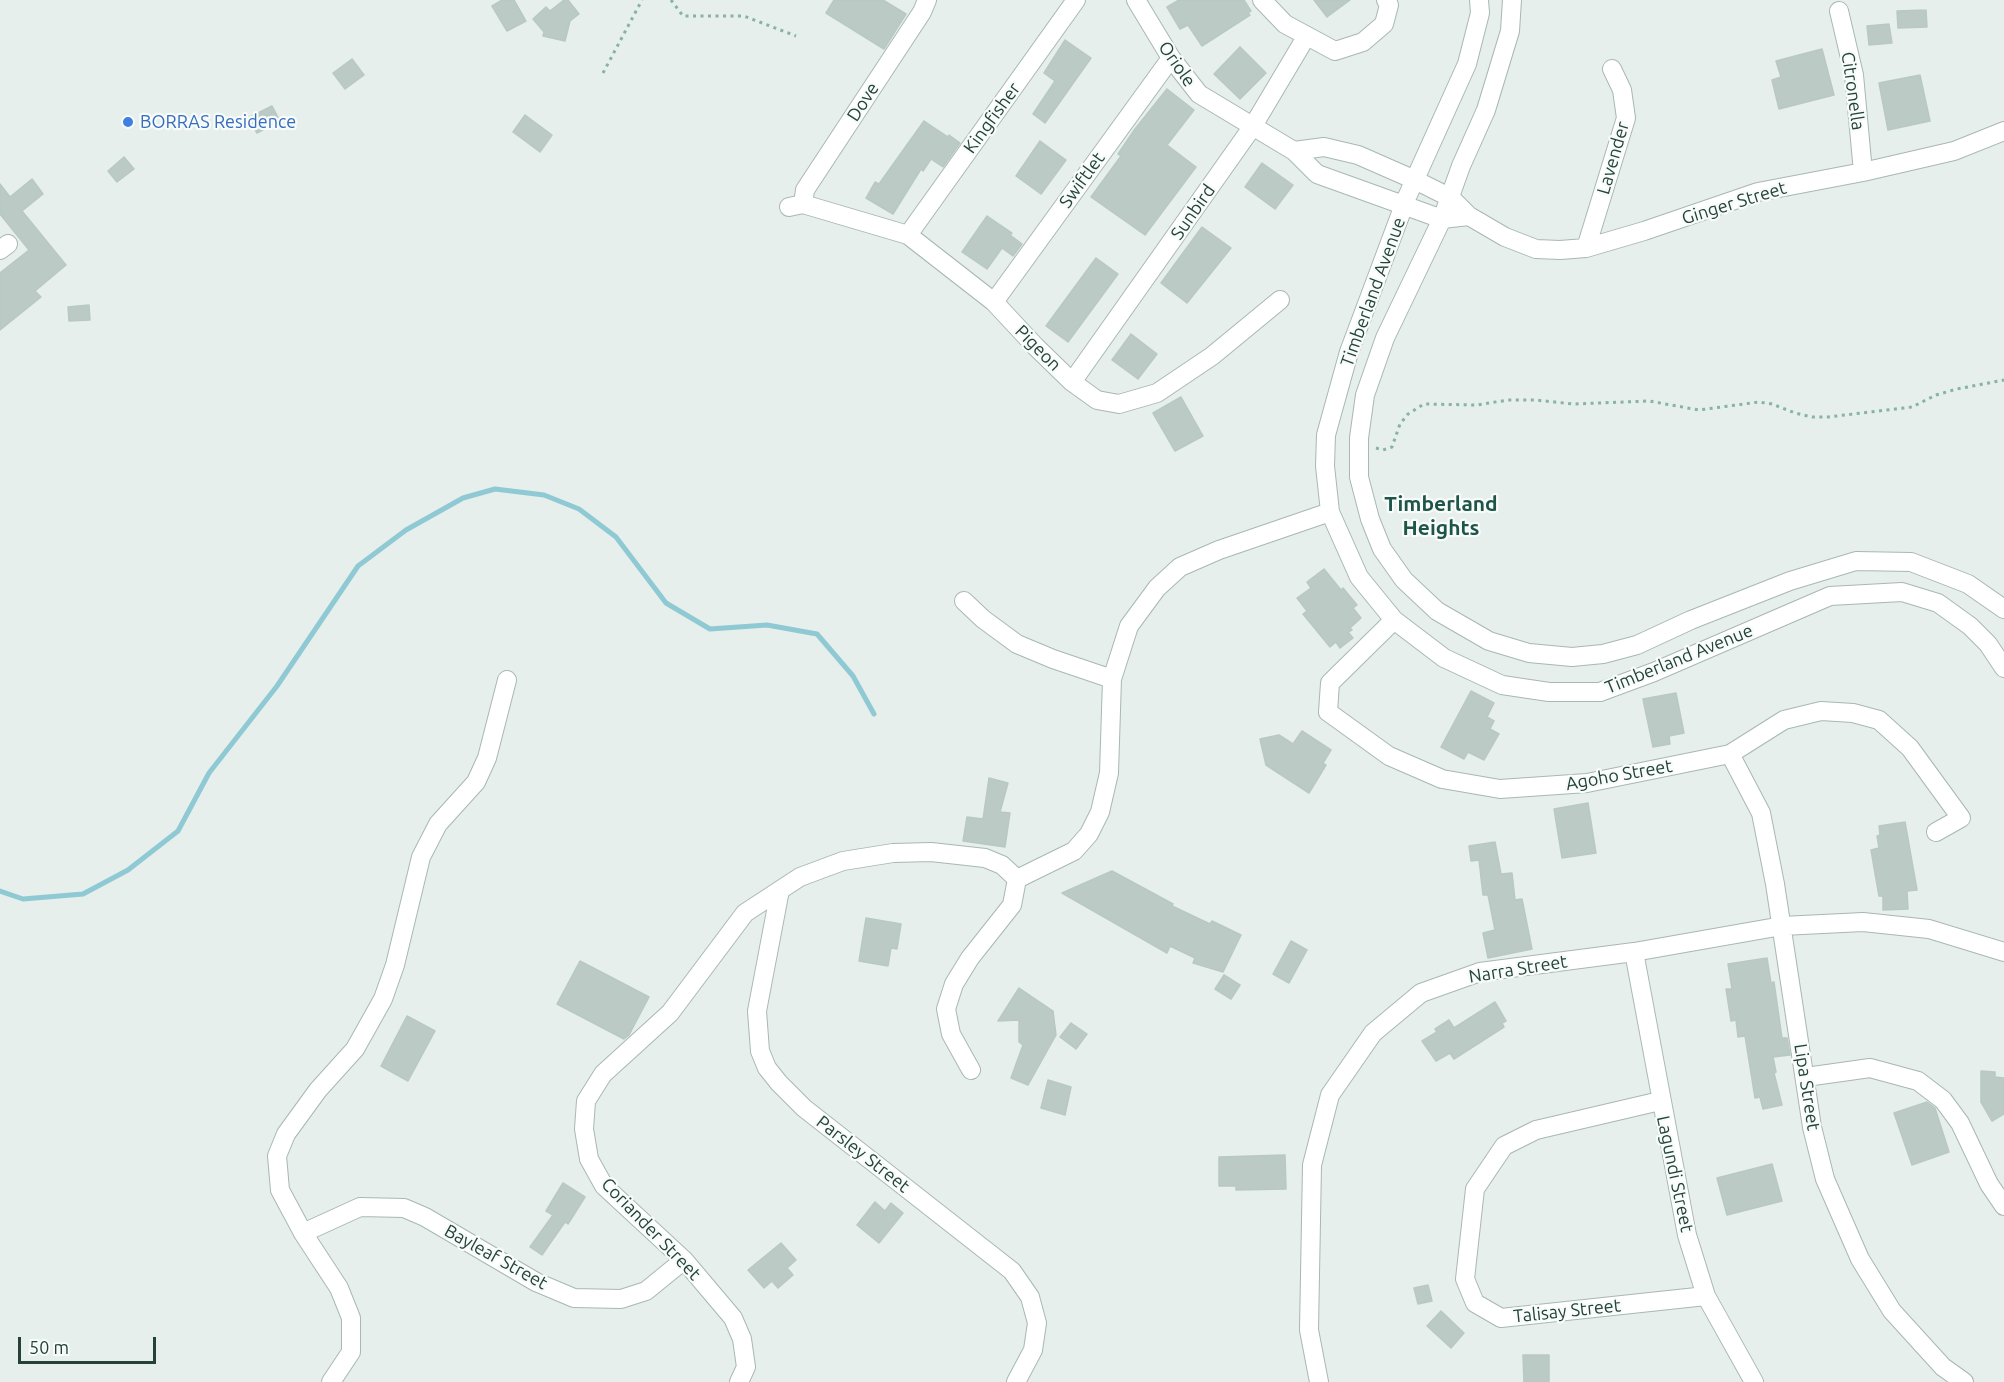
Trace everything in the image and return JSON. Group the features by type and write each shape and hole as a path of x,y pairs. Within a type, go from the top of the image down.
{"street":[{"name":"Dove","path":"796,206 922,12 927,0"},
{"name":"Kingfisher","path":"908,235 1076,0"},
{"name":"Oriole","path":"1136,0 1171,58 1199,94 1294,151 1317,174 1406,205"},
{"path":"1263,0 1285,24 1335,51 1363,42 1384,24 1389,5 1386,0"},
{"name":"Timberland Avenue","path":"1479,0 1480,13 1467,64 1416,180 1349,352 1326,435 1325,456 1330,512 1359,577 1394,620 1444,658 1502,685 1549,692 1600,692 1654,672 1830,596 1902,592 1938,603 1970,626 1988,644 2004,668"},
{"name":"Timberland Avenue","path":"1512,0 1510,31 1486,110 1461,166 1442,219 1385,338 1365,395 1359,438 1359,477 1370,519 1382,549 1404,580 1437,611 1489,641 1529,653 1572,657 1603,654 1637,645 1691,620 1790,580 1856,561 1911,562 1968,584 2004,609"},
{"name":"Citronella","path":"1839,11 1854,75 1863,172"},
{"name":"Sunbird","path":"1072,382 1253,126 1306,37"},
{"name":"Swiftlet","path":"994,302 1171,58"},
{"name":"Lavender","path":"1586,248 1626,118 1623,90 1612,69"},
{"name":"Ginger Street","path":"1294,151 1323,147 1358,155 1451,198 1469,216 1505,237 1536,249 1560,250 1586,248 1758,192 1863,172 1954,151 2004,131"},
{"path":"1406,205 1442,219 1469,216"},
{"name":"Pigeon","path":"796,206 908,235 994,302 1072,382 1097,400 1119,404 1157,393 1212,356 1281,300"},
{"path":"971,1070 951,1035 946,1009 954,984 970,958 1012,905 1017,879 1074,850 1089,834 1100,812 1109,773 1112,679 1129,626 1157,588 1180,567 1219,550 1330,512"},
{"path":"964,601 983,619 1017,644 1112,679"},
{"name":"Agoho Street","path":"1394,620 1330,683 1328,712 1389,756 1442,779 1500,789 1587,783 1730,754 1784,720 1821,711 1853,713 1879,720 1910,748 1961,818 1936,832"},
{"path":"1691,620 1702,651"},
{"path":"331,1382 351,1352 351,1318 339,1288 303,1233 280,1190 276,1156 286,1134 318,1090 355,1049 383,999 394,965 421,857 438,824 476,782 487,758 507,680"},
{"name":"Lipa Street","path":"1730,754 1761,813 1782,926 1812,1126 1825,1179 1860,1259 1892,1311 1942,1367 1964,1382"},
{"name":"Coriander Street","path":"739,1382 746,1367 742,1339 733,1318 684,1260 604,1186 589,1159 584,1129 586,1101 603,1074 670,1013 745,912 800,877 843,861 893,853 931,852 985,858 1002,865 1017,879"},
{"name":"Parsley Street","path":"780,890 757,1011 760,1052 779,1083 804,1108 1012,1271 1030,1297 1037,1323 1033,1350 1016,1382"},
{"name":"Narra Street","path":"1319,1382 1309,1330 1312,1165 1330,1095 1373,1033 1421,993 1480,972 1634,952 1782,926 1863,922 1929,929 2004,952"},
{"name":"Lagundi Street","path":"1634,952 1660,1101 1687,1235 1706,1296 1754,1382"},
{"path":"1806,1077 1870,1068 1918,1081 1943,1100 1960,1122 1989,1184 2004,1206"},
{"name":"Talisay Street","path":"1660,1101 1536,1130 1504,1146 1475,1189 1465,1279 1475,1304 1501,1318 1706,1296"},
{"name":"Bayleaf Street","path":"303,1233 360,1207 404,1208 425,1217 536,1282 574,1298 621,1299 646,1291 684,1260"}],"path":[{"path":"603,73 642,0"},
{"path":"671,0 683,16 744,16 796,36"},
{"path":"1359,438 1383,450 1392,447 1400,424 1408,414 1424,404 1477,405 1508,400 1575,404 1652,401 1692,410 1706,410 1759,402 1812,417 1828,417 1912,407 1936,395 2004,380"}],"building":[{"path":"502,0 514,0 526,21 507,31 492,6"},
{"path":"564,0 568,0 579,14 570,21 565,41 543,36 544,32 533,19 546,7 550,11"},
{"path":"834,0 883,0 906,14 884,49 826,13"},
{"path":"1179,0 1244,0 1251,11 1248,13 1250,15 1202,46 1188,25 1180,29 1167,7"},
{"path":"1314,0 1350,0 1327,17"},
{"path":"1926,10 1927,27 1898,28 1897,11"},
{"path":"1889,24 1892,43 1869,45 1867,26"},
{"path":"1065,40 1091,58 1045,123 1033,114 1055,81 1044,73"},
{"path":"1240,47 1266,73 1240,99 1214,74"},
{"path":"1822,49 1834,95 1779,109 1772,80 1781,77 1776,61"},
{"path":"352,59 364,75 345,89 333,73"},
{"path":"1920,75 1930,121 1888,130 1879,83"},
{"path":"1167,89 1194,110 1167,145 1196,167 1145,235 1091,197 1121,156 1118,154 1135,129"},
{"path":"272,106 280,121 257,133 248,118"},
{"path":"525,115 552,135 540,152 513,132"},
{"path":"924,121 960,143 943,167 931,159 923,171 921,169 893,214 866,198 875,182 879,184"},
{"path":"1040,141 1066,160 1041,194 1016,176"},
{"path":"124,157 134,169 117,182 108,171"},
{"path":"1262,163 1293,185 1275,209 1245,187"},
{"path":"32,179 43,194 22,211 66,265 35,291 41,297 0,330 0,273 29,250 0,214 0,184 10,197"},
{"path":"987,216 1012,233 1010,235 1022,244 1013,256 1002,248 987,269 962,252"},
{"path":"1202,227 1231,248 1187,303 1161,283"},
{"path":"1096,258 1118,274 1068,342 1046,326"},
{"path":"89,305 90,320 69,321 68,307"},
{"path":"1131,334 1157,354 1138,379 1112,360"},
{"path":"1181,397 1203,436 1175,451 1153,413"},
{"path":"1324,569 1357,605 1353,608 1361,618 1348,632 1353,638 1340,648 1336,642 1330,647 1303,614 1307,611 1297,598 1311,588 1307,582"},
{"path":"1471,691 1494,703 1487,717 1494,721 1490,729 1499,734 1484,760 1468,752 1464,759 1441,747"},
{"path":"1676,693 1684,733 1669,736 1670,744 1653,747 1643,699"},
{"path":"1302,731 1331,750 1323,763 1326,765 1309,793 1266,765 1260,739 1279,735 1293,744"},
{"path":"989,778 1008,783 1000,812 1010,813 1005,847 963,841 967,817 983,819"},
{"path":"1588,803 1596,853 1562,858 1554,809"},
{"path":"1905,822 1917,890 1907,891 1908,909 1883,910 1883,896 1879,896 1871,850 1879,848 1877,836 1880,835 1879,826"},
{"path":"1495,842 1501,874 1512,873 1515,900 1522,899 1532,949 1488,958 1483,933 1495,930 1488,895 1483,895 1479,860 1471,861 1469,846"},
{"path":"1112,871 1173,904 1172,906 1210,924 1212,921 1241,935 1223,972 1193,963 1195,958 1170,946 1167,953 1062,893"},
{"path":"866,918 901,924 897,949 891,948 888,966 859,961"},
{"path":"1291,941 1307,950 1289,983 1273,974"},
{"path":"1767,958 1771,983 1774,982 1782,1038 1787,1038 1790,1055 1773,1057 1776,1072 1774,1073 1782,1105 1763,1109 1760,1097 1755,1098 1745,1036 1738,1037 1736,1020 1731,1021 1726,989 1732,989 1728,964"},
{"path":"580,961 649,997 629,1035 624,1039 557,1004"},
{"path":"1224,975 1240,985 1231,999 1215,989"},
{"path":"1019,988 1053,1011 1056,1035 1028,1085 1011,1078 1023,1045 1019,1042 1019,1020 998,1021"},
{"path":"1495,1002 1506,1021 1502,1023 1504,1027 1454,1059 1450,1053 1436,1061 1422,1041 1437,1032 1435,1029 1449,1020 1454,1028"},
{"path":"407,1016 435,1031 408,1081 381,1066"},
{"path":"1071,1023 1087,1034 1076,1049 1060,1037"},
{"path":"1981,1071 1995,1072 1995,1077 2004,1078 2004,1114 1992,1121 1981,1102"},
{"path":"1048,1080 1071,1087 1065,1115 1041,1108"},
{"path":"1927,1102 1935,1108 1949,1152 1912,1165 1894,1113"},
{"path":"1285,1155 1286,1189 1236,1190 1236,1186 1219,1186 1219,1157"},
{"path":"1772,1164 1782,1201 1727,1215 1717,1178"},
{"path":"563,1183 585,1197 568,1224 565,1222 542,1255 530,1247 553,1215 546,1211"},
{"path":"875,1202 885,1211 891,1203 903,1213 879,1243 857,1225"},
{"path":"781,1243 796,1260 787,1268 793,1275 778,1288 772,1281 764,1288 748,1270"},
{"path":"1428,1285 1432,1301 1418,1304 1414,1288"},
{"path":"1441,1311 1464,1333 1451,1348 1427,1326"},
{"path":"1523,1355 1549,1355 1549,1382 1524,1382"}],"waterway":[{"path":"0,891 23,899 83,894 128,870 178,831 209,773 277,686 358,566 406,530 463,498 495,489 544,495 579,509 616,537 666,603 710,629 767,625 817,634 853,676 874,714"}],"place":[{"name":"BORRAS Residence","path":"128,122"}],"district":[{"name":"Timberland Heights","path":"1441,516"}]}
